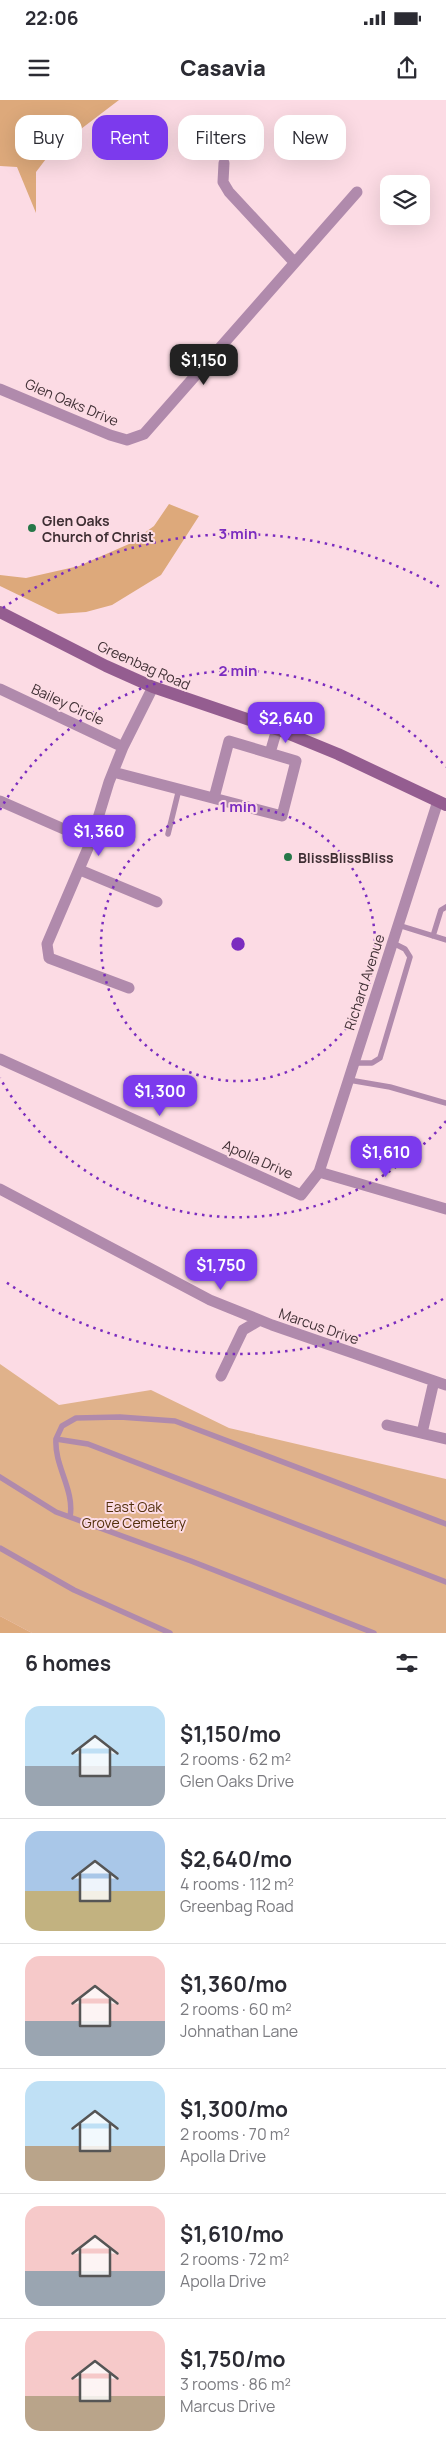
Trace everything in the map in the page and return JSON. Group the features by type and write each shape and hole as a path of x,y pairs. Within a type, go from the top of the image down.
{"main road":[{"name":"Greenbag Road","path":"0,612 106,666 153,687 277,729 338,754 442,803"}],"street":[{"path":"224,163 223,182 229,192 294,262"},
{"name":"Glen Oaks Drive","path":"0,389 110,435 127,440 135,439 144,434 357,192"},
{"path":"129,988 49,958 47,944 80,870 123,747 153,687"},
{"name":"Bailey Circle","path":"0,689 123,747"},
{"path":"270,753 277,729"},
{"path":"113,772 282,816 296,761 229,740 214,798"},
{"path":"0,801 91,841"},
{"name":"Richard Avenue","path":"319,1172 398,925 442,803"},
{"path":"80,870 158,902"},
{"name":"Apolla Drive","path":"0,1059 301,1195 319,1172"},
{"path":"319,1172 446,1209"},
{"name":"Marcus Drive","path":"0,1189 210,1300 260,1320 446,1385"},
{"path":"221,1376 243,1330 260,1320"},
{"path":"422,1433 434,1381"},
{"path":"387,1425 446,1438"}],"lane":[{"path":"168,834 179,789"},
{"path":"433,936 441,910 446,907"},
{"path":"398,925 446,940"},
{"path":"354,1063 372,1063 380,1058 410,957 405,949 392,943"},
{"path":"349,1080 390,1087 446,1103"},
{"path":"70,1517 71,1499 57,1459 56,1439 62,1426 76,1418 120,1417 175,1421 446,1524"},
{"path":"56,1439 88,1444 446,1582"},
{"path":"0,1477 41,1503 70,1517 374,1633"},
{"path":"0,1548 74,1590 170,1633"}],"green space":[{"name":"East Oak Grove Cemetery","path":"0,1364 59,1405 151,1390 229,1428 446,1479 446,1633 32,1633 0,1616"}],"shaded area":[{"path":"0,100 119,100 99,115 92,115 92,121 82,128 82,115 15,115 15,160 45,160 36,172 36,213 17,167 0,166"},
{"path":"169,504 199,516 161,575 112,605 86,612 58,614 0,586 0,575 26,578 79,566 129,544 154,526"},
{"path":"0,1616 32,1633 0,1633"}],"place":[{"name":"Glen Oaks Church of Christ","path":"32,528"},
{"name":"BlissBlissBliss","path":"288,857"}]}
